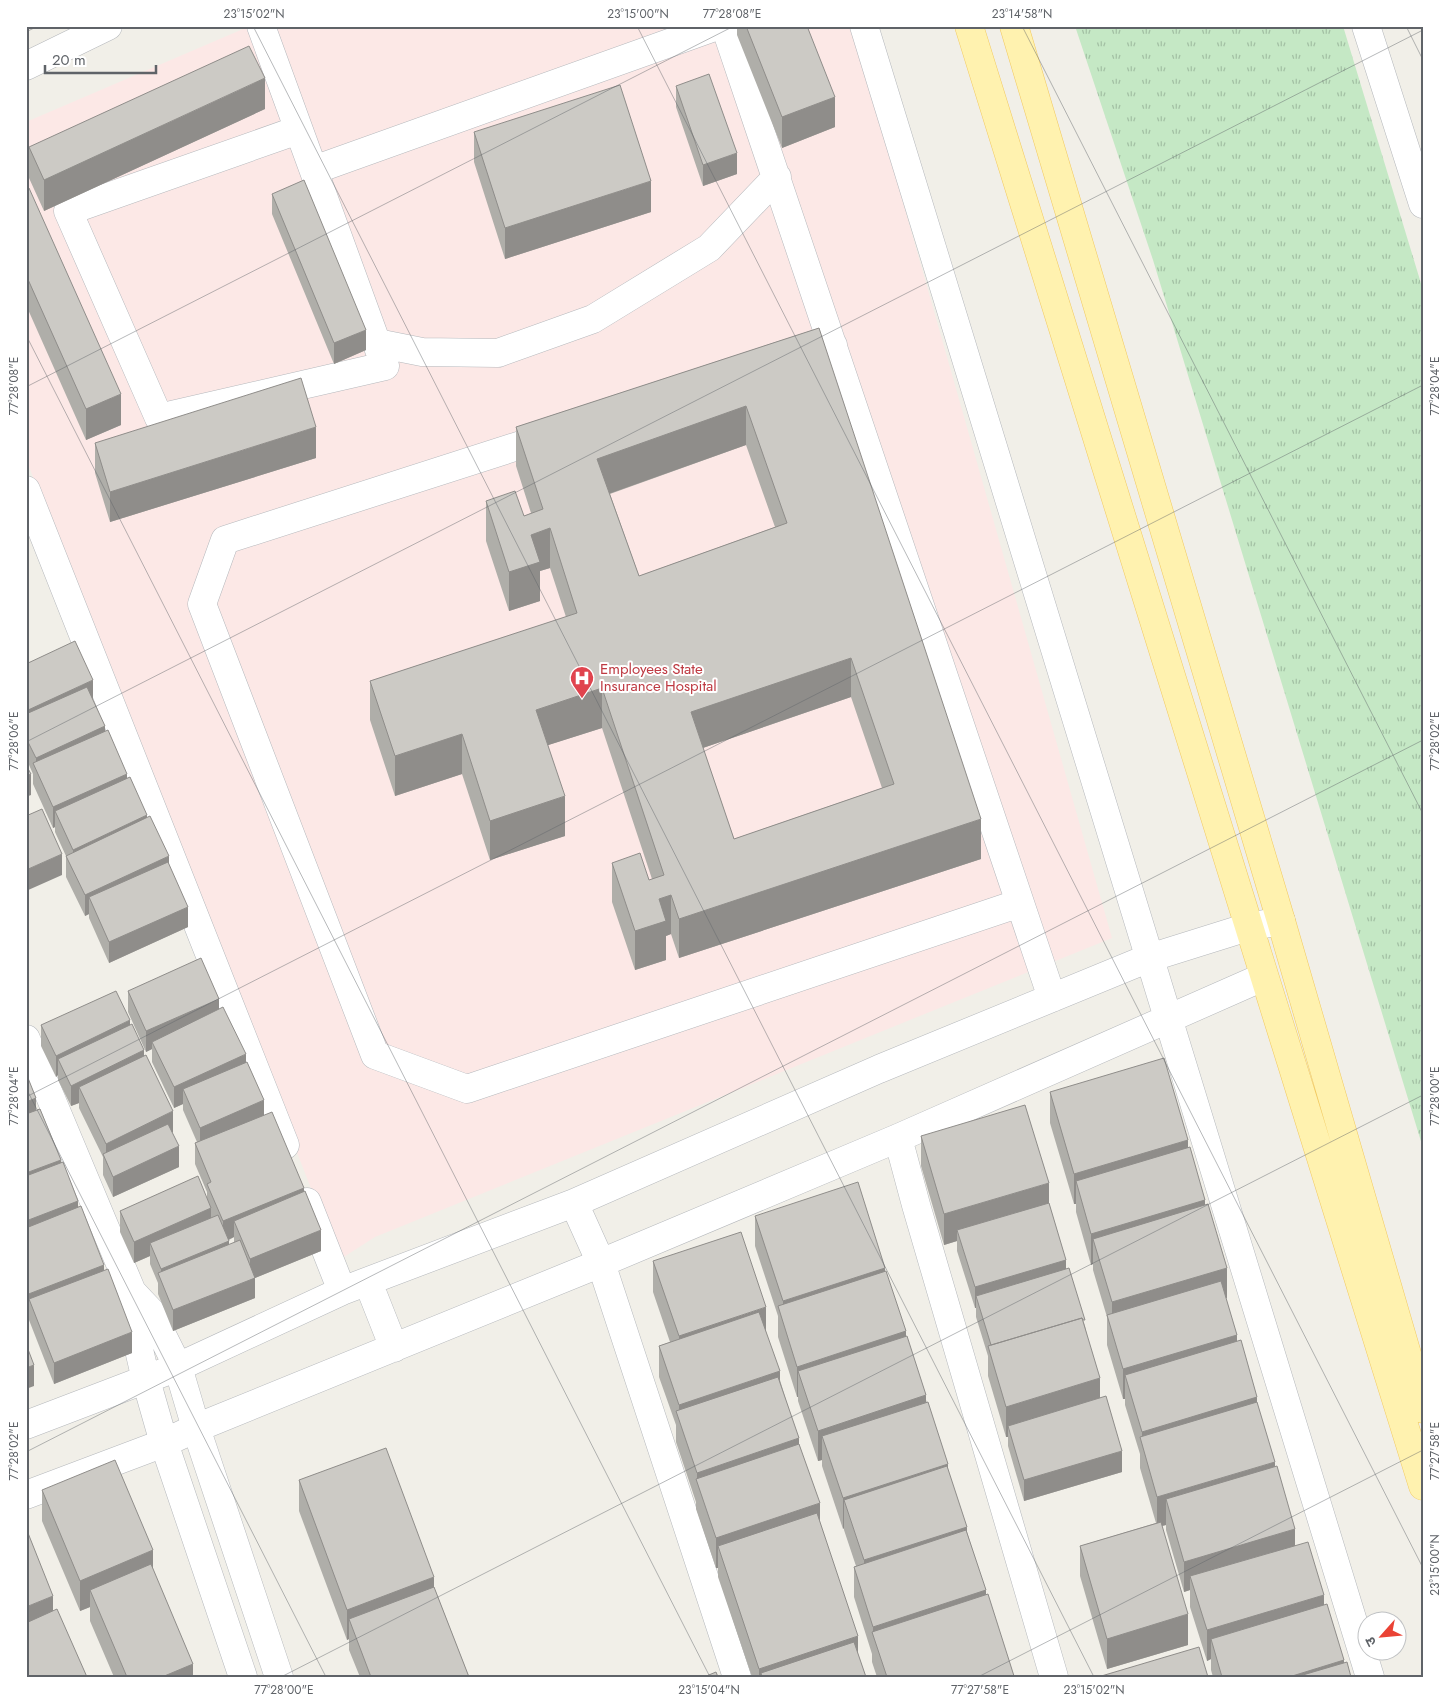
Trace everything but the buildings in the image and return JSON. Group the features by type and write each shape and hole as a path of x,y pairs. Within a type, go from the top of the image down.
{"main road":[{"path":"969,26 1423,1486"},
{"path":"1014,26 1281,920 1423,1409"}],"street":[{"path":"26,66 108,26"},
{"path":"261,26 385,366 160,418 68,211 298,130"},
{"path":"314,170 717,26"},
{"path":"725,26 1052,998"},
{"path":"864,26 1167,1020 1370,1677"},
{"path":"1366,26 1423,204"},
{"path":"377,342 422,352 498,353 593,319 709,248 776,177"},
{"path":"766,366 833,345"},
{"path":"576,427 225,540 202,604 375,1055 467,1089 1020,903"},
{"path":"26,490 342,1291"},
{"path":"26,1425 178,1367 342,1291 574,1204 879,1069 1149,958 1248,927 1281,920"},
{"path":"26,1495 164,1443 196,1428 601,1264 898,1138 1264,977"},
{"path":"26,1039 132,1292 150,1310 178,1367 196,1428 279,1677"},
{"path":"898,1138 921,1224 1054,1677"},
{"path":"574,1204 601,1264 737,1677"},
{"path":"368,1282 394,1348"},
{"path":"132,1292 131,1315 146,1380 164,1443 243,1677"}],"shaded area":[{"name":"Employees State Insurance Hospital","path":"250,26 853,26 1112,938 375,1237 339,1260 26,459 26,122"}],"green space":[{"path":"1075,26 1343,26 1423,290 1423,1148 1153,260"}],"place":[{"name":"Employees State Insurance Hospital","path":"582,699"}]}
